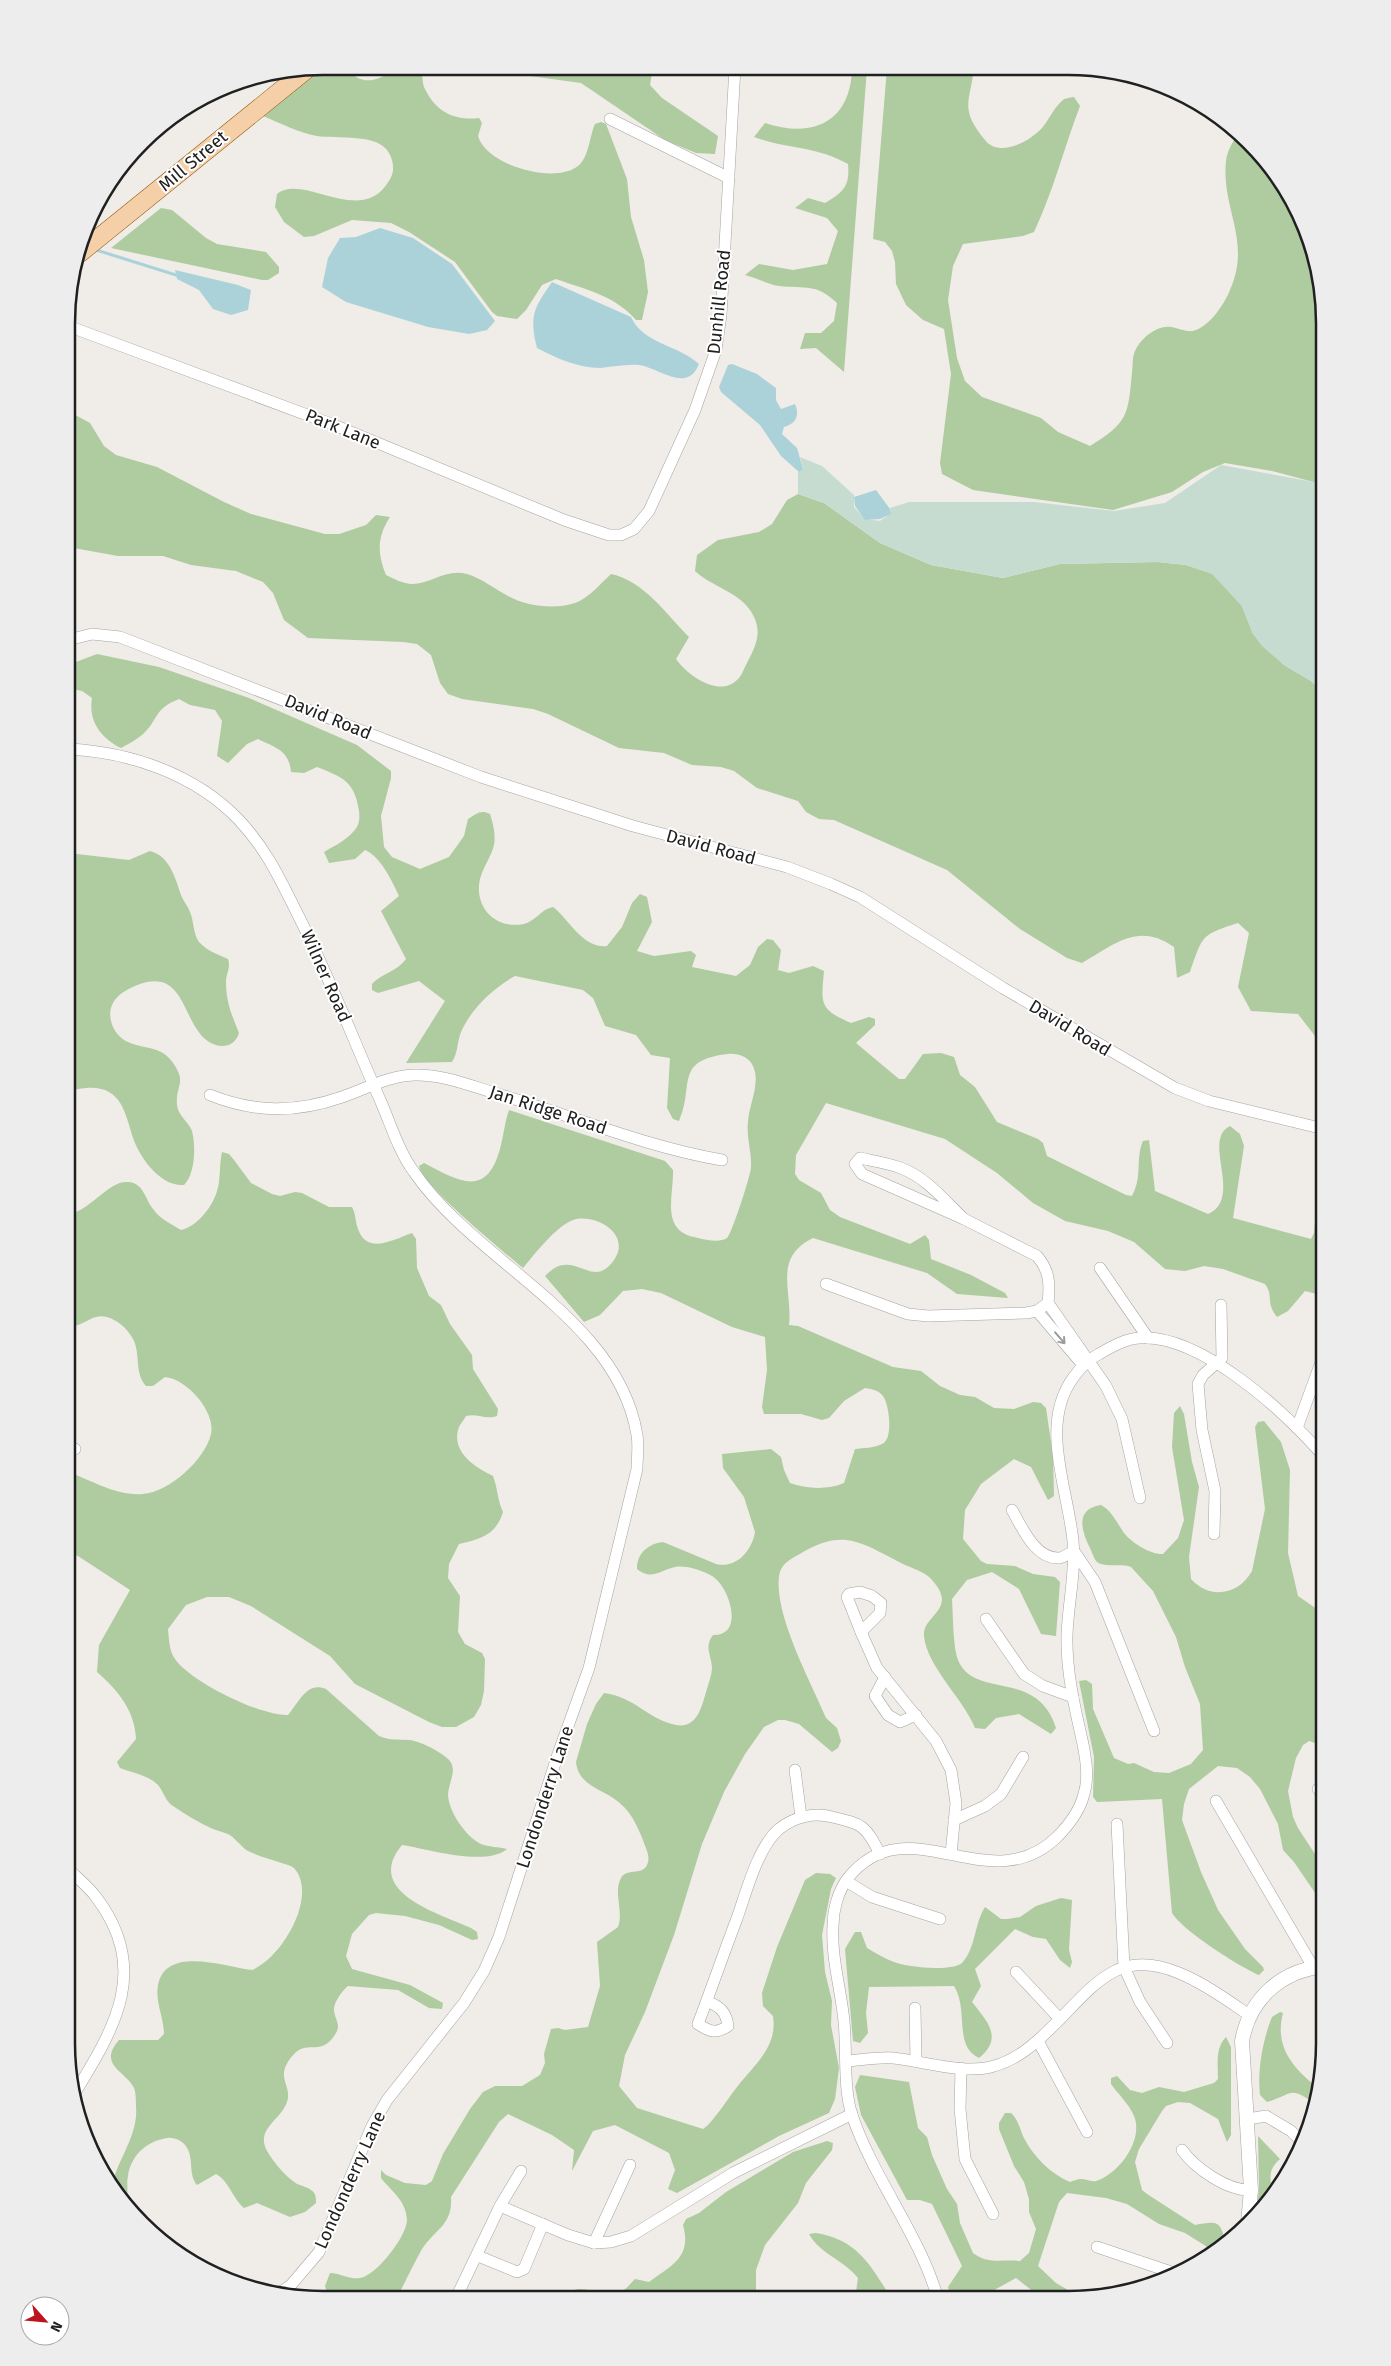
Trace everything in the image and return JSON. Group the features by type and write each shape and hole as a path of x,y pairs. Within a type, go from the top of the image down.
{"main road":[{"name":"Mill Street","path":"86,248 298,77"}],"street":[{"name":"Dunhill Road","path":"616,535 621,535 634,529 649,511 708,378 716,350 721,315 735,75"},
{"path":"610,119 729,178"},
{"name":"Park Lane","path":"75,329 334,424 564,520 616,535"},
{"name":"David Road","path":"75,638 92,634 120,636 481,777 632,826 787,867 831,884 877,907 1003,988 1175,1088 1209,1101 1316,1127"},
{"name":"Wilner Road","path":"75,749 97,750 168,771 211,794 239,820 269,856 315,948 413,1172 440,1203 524,1279"},
{"name":"Jan Ridge Road","path":"210,1095 248,1108 279,1110 298,1108 341,1097 388,1078 413,1075 436,1076 531,1104 618,1133 697,1156 722,1160"},
{"path":"964,1219 935,1190 902,1168 860,1158 855,1164 862,1174 964,1219 1037,1256 1045,1265 1050,1285 1048,1304 1086,1362"},
{"path":"1100,1268 1148,1338"},
{"name":"Londonderry Lane","path":"287,2288 319,2252 357,2159 387,2100 464,2003 484,1971 499,1937 558,1754 592,1659 636,1469 638,1437 630,1406 616,1375 599,1350 524,1279"},
{"path":"826,1284 908,1314 928,1316 984,1316 1037,1312 1048,1304"},
{"path":"1214,1534 1215,1491 1202,1430 1198,1384 1203,1375 1222,1358 1221,1305"},
{"path":"1037,1312 1086,1362 1106,1386 1122,1419 1140,1498"},
{"path":"935,2291 923,2256 869,2156 852,2114 847,2092 847,2061 832,1927 836,1902 846,1881 864,1863 880,1854 906,1848 951,1854 985,1862 1016,1859 1035,1852 1053,1841 1065,1828 1084,1794 1087,1774 1086,1758 1073,1697 1067,1639 1074,1551 1057,1442 1056,1415 1065,1391 1086,1362 1126,1341 1135,1338 1148,1338 1168,1341 1216,1364 1257,1391 1297,1428 1316,1449"},
{"path":"1297,1428 1316,1376"},
{"path":"1012,1510 1038,1550 1061,1558 1074,1551"},
{"path":"1074,1551 1095,1582 1154,1731"},
{"path":"986,1619 1030,1680 1073,1697"},
{"path":"862,1632 877,1668 936,1741 951,1770 956,1803 951,1854"},
{"path":"885,1677 876,1690 875,1696 888,1715 900,1722 916,1715"},
{"path":"954,1820 985,1806 1000,1794 1023,1757"},
{"path":"795,1770 801,1817"},
{"path":"1216,1801 1316,1962"},
{"path":"707,2001 748,1887 765,1847 779,1830 801,1817 824,1814 868,1831 880,1854"},
{"path":"1117,1824 1124,1967 1140,2002 1167,2043"},
{"path":"75,1876 95,1896 108,1914 118,1938 124,1961 123,1989 117,2017 100,2052 79,2086"},
{"path":"846,1881 872,1897 940,1919"},
{"path":"847,2061 890,2058 960,2068 992,2067 1006,2062 1038,2041 1099,1981 1124,1967 1163,1967 1172,1969 1208,1987 1248,2015"},
{"path":"1249,2211 1251,2190 1242,2041 1248,2015 1266,1992 1282,1980 1316,1968"},
{"path":"1016,1972 1060,2019"},
{"path":"915,2008 916,2062"},
{"path":"1038,2041 1087,2132"},
{"path":"960,2068 960,2109 965,2159 993,2214"},
{"path":"500,2206 594,2243 611,2242 631,2236 733,2173 852,2114"},
{"path":"1248,2119 1266,2116 1297,2138"},
{"path":"1182,2150 1195,2164 1227,2184 1251,2190"},
{"path":"594,2243 630,2165"},
{"path":"460,2291 478,2256 500,2206 521,2170"},
{"path":"478,2256 516,2272 524,2269 543,2224"},
{"path":"1097,2247 1166,2270"}],"green space":[{"path":"353,75 364,80 373,80 386,75 422,75 424,87 428,95 439,108 446,113 461,118 479,118 482,123 478,136 483,146 493,155 506,163 520,168 551,173 564,172 580,165 586,154 595,124 601,122 606,124 627,179 631,217 644,260 648,292 642,320 636,320 619,305 599,294 556,279 542,285 526,310 517,319 497,316 455,262 409,232 391,223 352,220 314,236 304,237 284,222 275,207 277,194 288,189 302,189 348,200 363,200 377,194 389,181 393,171 392,160 384,147 376,142 356,138 310,135 263,116 315,76"},
{"path":"652,75 650,85 662,98 718,136 715,154 696,153 665,140 581,83 530,76"},
{"path":"851,75 866,75 844,372 816,348 800,349 805,333 821,333 834,321 837,303 823,292 817,290 804,287 779,286 745,275 759,264 793,270 827,264 838,231 827,218 795,208 808,198 825,203 841,192 847,183 848,164 825,154 754,137 765,123 799,129 813,127 826,122 837,113 845,102"},
{"path":"886,75 973,75 968,105 969,112 985,140 998,148 1014,146 1030,138 1042,128 1064,99 1074,97 1080,106 1047,201 1034,232 1023,236 963,244 953,266 948,300 957,358 965,381 982,397 1041,418 1058,432 1090,446 1112,431 1124,417 1129,399 1133,356 1141,341 1150,333 1160,328 1171,327 1190,331 1199,329 1220,309 1230,290 1236,272 1238,255 1228,194 1226,161 1234,140 1265,172 1283,199 1297,228 1308,259 1314,291 1316,323 1316,483 1272,471 1225,463 1203,472 1172,492 1113,510 973,490 942,474 940,463 951,374 944,329 923,320 906,305 896,284 895,262 892,251 885,242 873,239"},
{"path":"161,208 172,210 206,238 217,244 266,252 279,267 279,273 268,280 262,280 111,248"},
{"path":"75,415 90,423 104,446 116,455 157,467 251,514 325,534 339,534 366,525 376,515 390,517 381,538 381,559 386,575 404,583 418,584 452,573 467,574 523,602 540,606 558,606 580,601 611,574 623,578 644,591 689,637 676,659 681,665 704,682 721,687 730,685 740,677 755,646 758,632 757,625 750,610 739,598 695,571 697,555 718,540 759,532 772,524 787,500 798,494 824,503 880,543 931,565 1003,578 1060,564 1158,562 1186,565 1213,574 1242,606 1253,634 1284,665 1316,686 1316,1037 1298,1014 1251,1011 1238,987 1249,933 1238,923 1216,931 1205,938 1190,972 1177,978 1174,947 1149,936 1127,938 1082,963 1067,958 1020,929 947,870 834,820 819,819 806,812 798,801 757,788 734,771 721,767 692,765 664,753 619,748 548,714 533,709 462,699 448,694 440,683 431,655 417,644 308,638 284,620 273,593 263,582 236,571 191,565 163,556 118,556 75,548"},
{"path":"800,457 822,466 854,495 854,507 865,519 880,521 891,513 890,508 909,502 1034,502 1114,511 1165,503 1221,465 1316,482 1316,686 1284,665 1262,646 1253,634 1242,606 1212,574 1186,565 1158,562 1060,564 1003,578 931,565 880,543 824,503 798,494 798,472 803,468"},
{"path":"97,654 159,667 249,698 357,745 391,771 391,778 381,816 384,847 392,857 420,869 449,857 464,836 468,819 481,812 490,814 495,841 491,855 483,870 479,894 486,910 498,921 506,924 524,924 553,907 584,938 598,946 607,946 622,927 632,903 640,894 647,897 652,922 637,951 654,956 691,951 696,955 692,967 736,976 750,965 758,947 767,939 773,940 781,950 778,970 789,973 813,966 824,971 822,991 824,1004 833,1014 851,1023 869,1017 875,1019 875,1025 856,1043 899,1079 905,1079 923,1054 941,1053 954,1057 960,1075 975,1087 997,1122 1038,1139 1043,1143 1047,1156 1126,1195 1132,1196 1135,1189 1139,1154 1143,1141 1149,1140 1155,1191 1208,1214 1218,1206 1223,1195 1219,1143 1222,1133 1230,1126 1240,1134 1244,1146 1233,1218 1311,1239 1314,1233 1316,1208 1316,1294 1305,1291 1288,1311 1277,1317 1271,1307 1268,1288 1265,1284 1223,1269 1204,1266 1185,1271 1165,1269 1134,1242 1108,1231 1065,1221 1033,1203 997,1173 945,1139 826,1103 796,1155 795,1174 799,1180 821,1193 830,1210 840,1217 910,1244 925,1235 929,1240 931,1259 971,1275 1005,1293 1008,1298 957,1294 927,1273 813,1238 800,1246 788,1266 789,1325 798,1326 893,1367 921,1371 940,1386 960,1395 975,1397 994,1408 1014,1409 1033,1402 1041,1403 1046,1408 1053,1456 1054,1496 1048,1500 1031,1467 1014,1459 981,1484 965,1510 963,1539 981,1561 987,1564 1015,1566 1033,1574 1055,1577 1060,1582 1056,1636 1041,1634 1019,1589 992,1572 967,1580 952,1599 956,1654 966,1672 977,1679 1006,1686 1035,1698 1047,1709 1056,1728 1051,1734 1019,1714 996,1718 985,1729 975,1728 962,1705 938,1671 927,1648 924,1636 925,1629 941,1605 942,1598 932,1580 918,1570 863,1544 840,1540 827,1541 814,1546 786,1563 779,1576 782,1610 803,1668 826,1718 837,1728 841,1741 838,1748 832,1752 799,1724 778,1720 764,1727 745,1754 724,1792 702,1844 674,1935 645,2012 625,2055 619,2086 637,2108 703,2129 708,2125 763,2055 772,2037 774,2027 773,2016 763,2006 762,1993 777,1947 805,1880 816,1873 830,1874 836,1878 831,1889 822,1935 825,1972 832,2001 831,2025 839,2068 835,2099 829,2113 779,2136 677,2193 668,2189 675,2170 669,2153 615,2125 593,2131 572,2171 574,2150 552,2135 508,2114 499,2122 451,2197 451,2206 446,2220 422,2249 401,2291 327,2291 325,2286 330,2273 356,2278 367,2276 390,2254 402,2236 406,2227 406,2213 401,2201 381,2178 381,2170 386,2175 405,2183 426,2185 432,2181 443,2154 470,2109 483,2092 495,2086 522,2086 540,2075 545,2063 544,2054 551,2029 565,2030 588,2027 600,1986 597,1942 618,1927 620,1915 618,1890 621,1878 627,1873 640,1871 646,1867 648,1862 648,1853 643,1840 635,1822 627,1811 617,1801 588,1783 578,1771 576,1762 587,1724 596,1704 604,1693 615,1695 666,1722 676,1725 689,1723 698,1715 710,1678 712,1667 708,1647 710,1639 713,1635 723,1633 729,1628 731,1610 729,1600 719,1582 712,1576 684,1567 670,1568 656,1574 647,1574 637,1569 641,1554 648,1547 663,1542 716,1564 730,1564 736,1561 747,1552 755,1532 744,1497 723,1468 722,1454 771,1449 781,1457 790,1483 803,1487 831,1487 844,1483 855,1449 869,1448 886,1441 889,1429 888,1413 883,1396 877,1391 865,1388 844,1401 829,1418 822,1420 801,1414 764,1414 762,1407 767,1370 765,1337 732,1327 661,1293 642,1289 623,1291 600,1315 584,1322 545,1276 561,1265 570,1265 592,1272 603,1271 616,1256 619,1246 617,1237 611,1229 602,1223 582,1218 566,1223 552,1235 523,1268 448,1202 434,1188 419,1166 424,1163 461,1180 471,1181 480,1179 489,1173 495,1162 509,1110 665,1161 673,1170 671,1212 673,1221 678,1228 686,1234 701,1239 724,1240 729,1235 736,1217 751,1167 748,1128 756,1079 753,1066 749,1060 736,1054 728,1054 711,1057 699,1062 689,1077 679,1121 673,1119 667,1108 670,1058 651,1055 636,1035 605,1026 593,998 583,990 515,976 491,993 465,1023 452,1062 406,1063 445,1001 419,981 378,993 372,990 372,984 399,967 406,959 381,911 399,896 381,864 371,853 365,850 355,859 329,863 324,852 346,838 358,825 359,811 351,787 340,777 317,767 304,773 291,772 288,759 284,754 258,739 247,744 228,763 217,756 222,721 215,710 190,705 179,699 160,711 142,735 121,748 107,739 98,728 92,714 92,698 82,691 75,690 75,662"},
{"path":"150,851 157,854 167,863 190,912 199,942 209,950 228,959 227,996 239,1033 232,1043 222,1046 216,1045 201,1035 178,994 162,982 150,982 125,991 114,1001 110,1010 113,1027 118,1035 132,1044 164,1054 170,1059 179,1073 180,1083 177,1105 181,1116 191,1128 194,1145 194,1160 188,1180 184,1185 167,1181 152,1170 136,1146 124,1110 114,1096 98,1088 75,1089 75,854 129,860"},
{"path":"222,1152 229,1154 251,1183 272,1194 280,1196 295,1192 302,1193 329,1207 352,1207 358,1229 362,1237 368,1242 374,1244 389,1242 412,1233 416,1239 417,1268 429,1296 441,1305 450,1324 472,1355 473,1369 498,1409 497,1416 493,1417 466,1416 459,1428 457,1438 462,1453 467,1459 493,1476 503,1512 496,1526 487,1535 459,1544 449,1564 448,1578 460,1596 458,1632 465,1644 482,1653 485,1659 484,1691 481,1705 474,1717 456,1727 442,1727 429,1722 355,1684 330,1656 251,1606 229,1597 207,1597 186,1605 168,1629 170,1649 175,1659 183,1668 210,1687 244,1704 276,1714 288,1715 304,1694 309,1690 319,1687 326,1689 379,1736 413,1741 424,1744 439,1752 451,1762 453,1770 448,1794 451,1808 459,1823 475,1841 487,1846 507,1849 498,1854 485,1857 471,1857 402,1845 392,1861 392,1876 398,1888 424,1908 471,1928 477,1932 478,1939 472,1940 439,1925 405,1916 376,1913 369,1915 352,1934 346,1956 352,1969 410,1985 443,2003 442,2009 429,2008 398,1990 348,1986 335,2004 334,2011 338,2027 331,2040 320,2046 300,2049 288,2061 284,2074 288,2090 287,2102 266,2131 264,2143 270,2156 280,2169 297,2184 313,2191 316,2201 305,2212 290,2217 257,2203 244,2208 224,2181 216,2174 197,2185 194,2181 189,2152 186,2146 181,2141 173,2138 153,2142 136,2156 127,2179 127,2195 115,2178 130,2141 136,2119 136,2095 130,2082 115,2067 111,2056 119,2040 158,2040 164,2034 157,1991 163,1973 172,1965 184,1962 198,1961 252,1970 263,1964 285,1940 299,1910 302,1894 301,1880 294,1868 250,1852 228,1834 203,1824 173,1806 154,1782 120,1768 117,1762 136,1739 135,1729 129,1710 124,1702 112,1686 97,1672 99,1645 130,1590 75,1555 75,1474 123,1493 143,1494 153,1492 174,1481 194,1464 207,1444 211,1434 211,1425 209,1416 198,1398 182,1384 165,1377 153,1386 146,1386 140,1375 137,1351 133,1339 127,1330 117,1322 101,1316 75,1326 75,1212 91,1203 113,1186 128,1182 141,1188 150,1205 162,1218 181,1230 187,1228 203,1215 215,1197"},
{"path":"1180,1406 1184,1414 1192,1462 1199,1487 1189,1557 1191,1579 1207,1590 1224,1592 1240,1585 1252,1571 1265,1509 1255,1427 1258,1422 1264,1421 1281,1442 1290,1470 1288,1553 1298,1596 1316,1608 1316,1743 1309,1741 1303,1745 1296,1758 1288,1791 1293,1817 1316,1856 1316,1894 1294,1862 1283,1850 1278,1824 1260,1789 1250,1777 1237,1768 1218,1766 1189,1789 1184,1804 1182,1820 1201,1872 1218,1910 1245,1949 1263,1967 1264,1970 1259,1975 1226,1957 1199,1938 1178,1921 1172,1913 1162,1799 1097,1802 1093,1797 1094,1757 1079,1681 1086,1680 1092,1684 1093,1709 1114,1758 1128,1764 1134,1763 1154,1772 1169,1773 1191,1764 1203,1750 1200,1704 1185,1667 1176,1637 1153,1591 1131,1567 1104,1565 1097,1562 1085,1535 1082,1522 1087,1511 1092,1507 1101,1505 1111,1514 1127,1537 1153,1553 1163,1554 1178,1538 1184,1520 1172,1447 1174,1413"},
{"path":"1061,1898 1072,1900 1069,1950 1072,1962 1070,1968 1060,1960 1046,1939 1033,1937 1015,1929 975,1969 981,1986 972,2002 987,2023 992,2037 991,2043 979,2058 966,2045 961,2005 954,1986 869,1987 866,2013 868,2033 860,2043 853,2041 845,1949 855,1932 861,1932 867,1948 880,1956 900,1964 939,1968 957,1966 967,1957 985,1907 1001,1919 1008,1919 1020,1917 1036,1906"},
{"path":"1280,2012 1283,2013 1281,2036 1284,2046 1294,2064 1312,2083 1309,2100 1299,2094 1290,2093 1267,2102 1260,2095 1259,2076 1263,2045 1272,2017"},
{"path":"1226,2037 1231,2047 1231,2135 1227,2142 1218,2119 1190,2103 1178,2102 1166,2106 1162,2111 1139,2149 1135,2162 1142,2190 1195,2225 1217,2224 1220,2226 1223,2236 1219,2240 1208,2248 1185,2233 1159,2224 1127,2204 1106,2198 1067,2193 1059,2202 1038,2266 1056,2283 1070,2291 1033,2291 1016,2278 992,2291 949,2291 948,2287 962,2266 932,2204 920,2200 907,2200 861,2115 855,2087 860,2075 909,2082 918,2128 927,2137 932,2155 947,2189 957,2204 960,2223 973,2253 990,2260 1020,2261 1029,2253 1036,2229 1029,2212 1029,2199 1024,2182 1014,2166 999,2129 999,2123 1005,2113 1011,2113 1014,2116 1029,2147 1050,2170 1070,2182 1081,2179 1096,2181 1105,2177 1121,2164 1136,2135 1134,2116 1111,2084 1111,2078 1117,2076 1130,2090 1142,2093 1159,2087 1184,2092 1214,2083 1218,2079 1219,2051 1222,2041"},
{"path":"1258,2136 1280,2159 1273,2167 1271,2185 1257,2202"},
{"path":"827,2141 833,2143 832,2150 806,2183 798,2203 765,2245 756,2270 756,2291 622,2291 635,2279 649,2282 678,2259 685,2245 683,2225 686,2219 699,2213 726,2192 793,2152"},
{"path":"816,2233 830,2236 852,2247 868,2263 887,2291 856,2291 858,2278 846,2266 819,2247 809,2234"},
{"path":"576,2289 594,2291 572,2291"}],"water":[{"path":"380,228 413,238 452,264 495,321 487,330 469,334 428,327 346,302 322,287 328,258 340,238 356,237"},
{"path":"175,270 238,285 251,290 248,310 231,315 213,309 199,290 177,279"},
{"path":"552,282 631,317 644,333 682,352 699,364 694,373 688,377 680,378 639,365 592,368 559,359 537,348 533,319 537,306"},
{"path":"732,364 757,374 776,388 776,400 781,409 795,404 796,418 791,424 784,427 782,434 797,448 803,469 799,472 781,456 760,425 721,392 719,387 728,365"},
{"path":"876,490 890,509 891,514 880,519 865,520 855,506 854,497"}],"waterway":[{"path":"93,249 176,275"}]}
